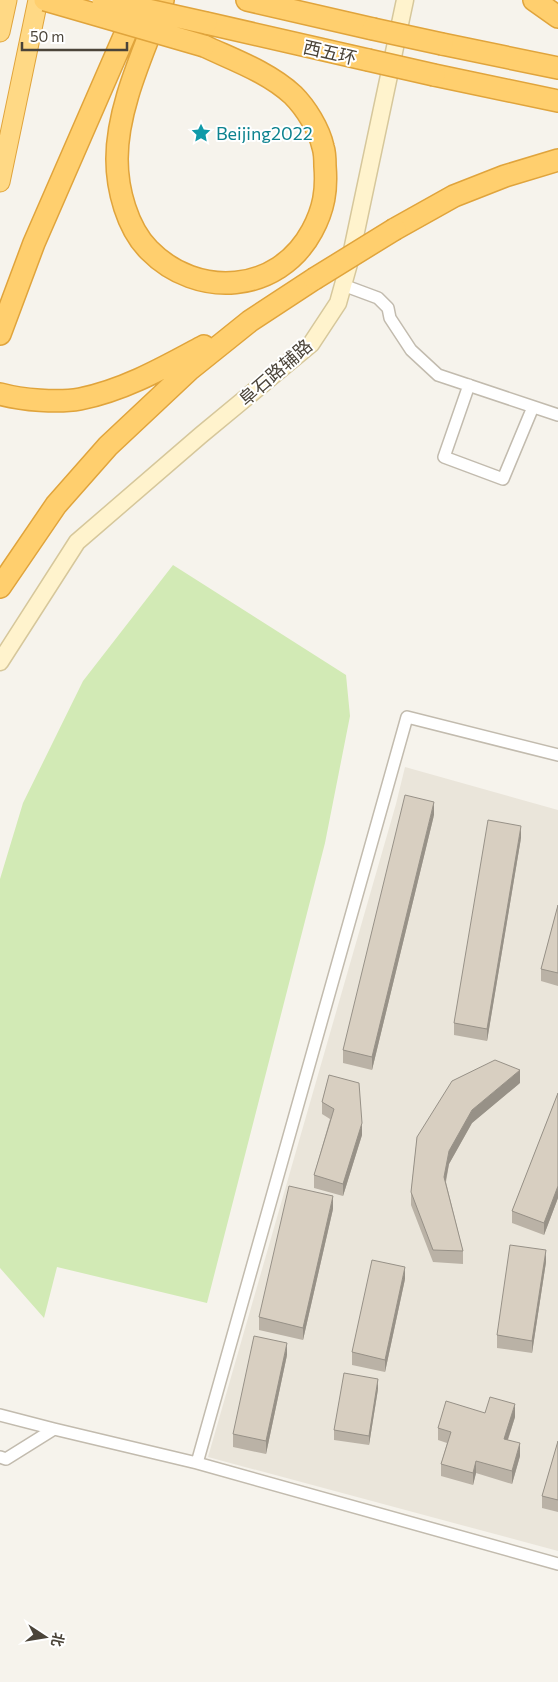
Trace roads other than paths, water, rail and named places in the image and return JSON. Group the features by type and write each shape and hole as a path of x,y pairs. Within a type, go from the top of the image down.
{"highway":[{"path":"0,32 7,0"},
{"path":"0,182 38,0"},
{"path":"45,0 204,46 259,71 293,96 311,120 323,147 327,182 321,214 305,243 279,269 249,281 225,283 194,278 168,267 147,248 130,222 120,190 117,158 120,126 132,85 163,0"},
{"name":"西五环","path":"103,0 558,101"},
{"path":"0,334 34,243 140,0"},
{"name":"西五环","path":"247,0 558,68"},
{"path":"534,0 558,17"},
{"path":"0,394 39,400 79,399 112,390 154,372 250,321 395,229 454,196 505,176 558,160"},
{"path":"0,587 56,505 108,446 189,370 250,321"}],"main road":[{"name":"阜石路辅路","path":"0,662 77,542 201,435 311,344 338,303 350,260 405,0"}],"street":[{"path":"343,285 378,298 388,308 390,318 411,350 438,375 558,415"},
{"path":"469,385 444,457 503,479 533,407"},
{"path":"197,1463 406,717 558,755"},
{"path":"0,1415 197,1463 558,1564"},
{"path":"0,1457 6,1459 54,1429"}],"place":[{"name":"Beijing2022","path":"201,133"}]}
